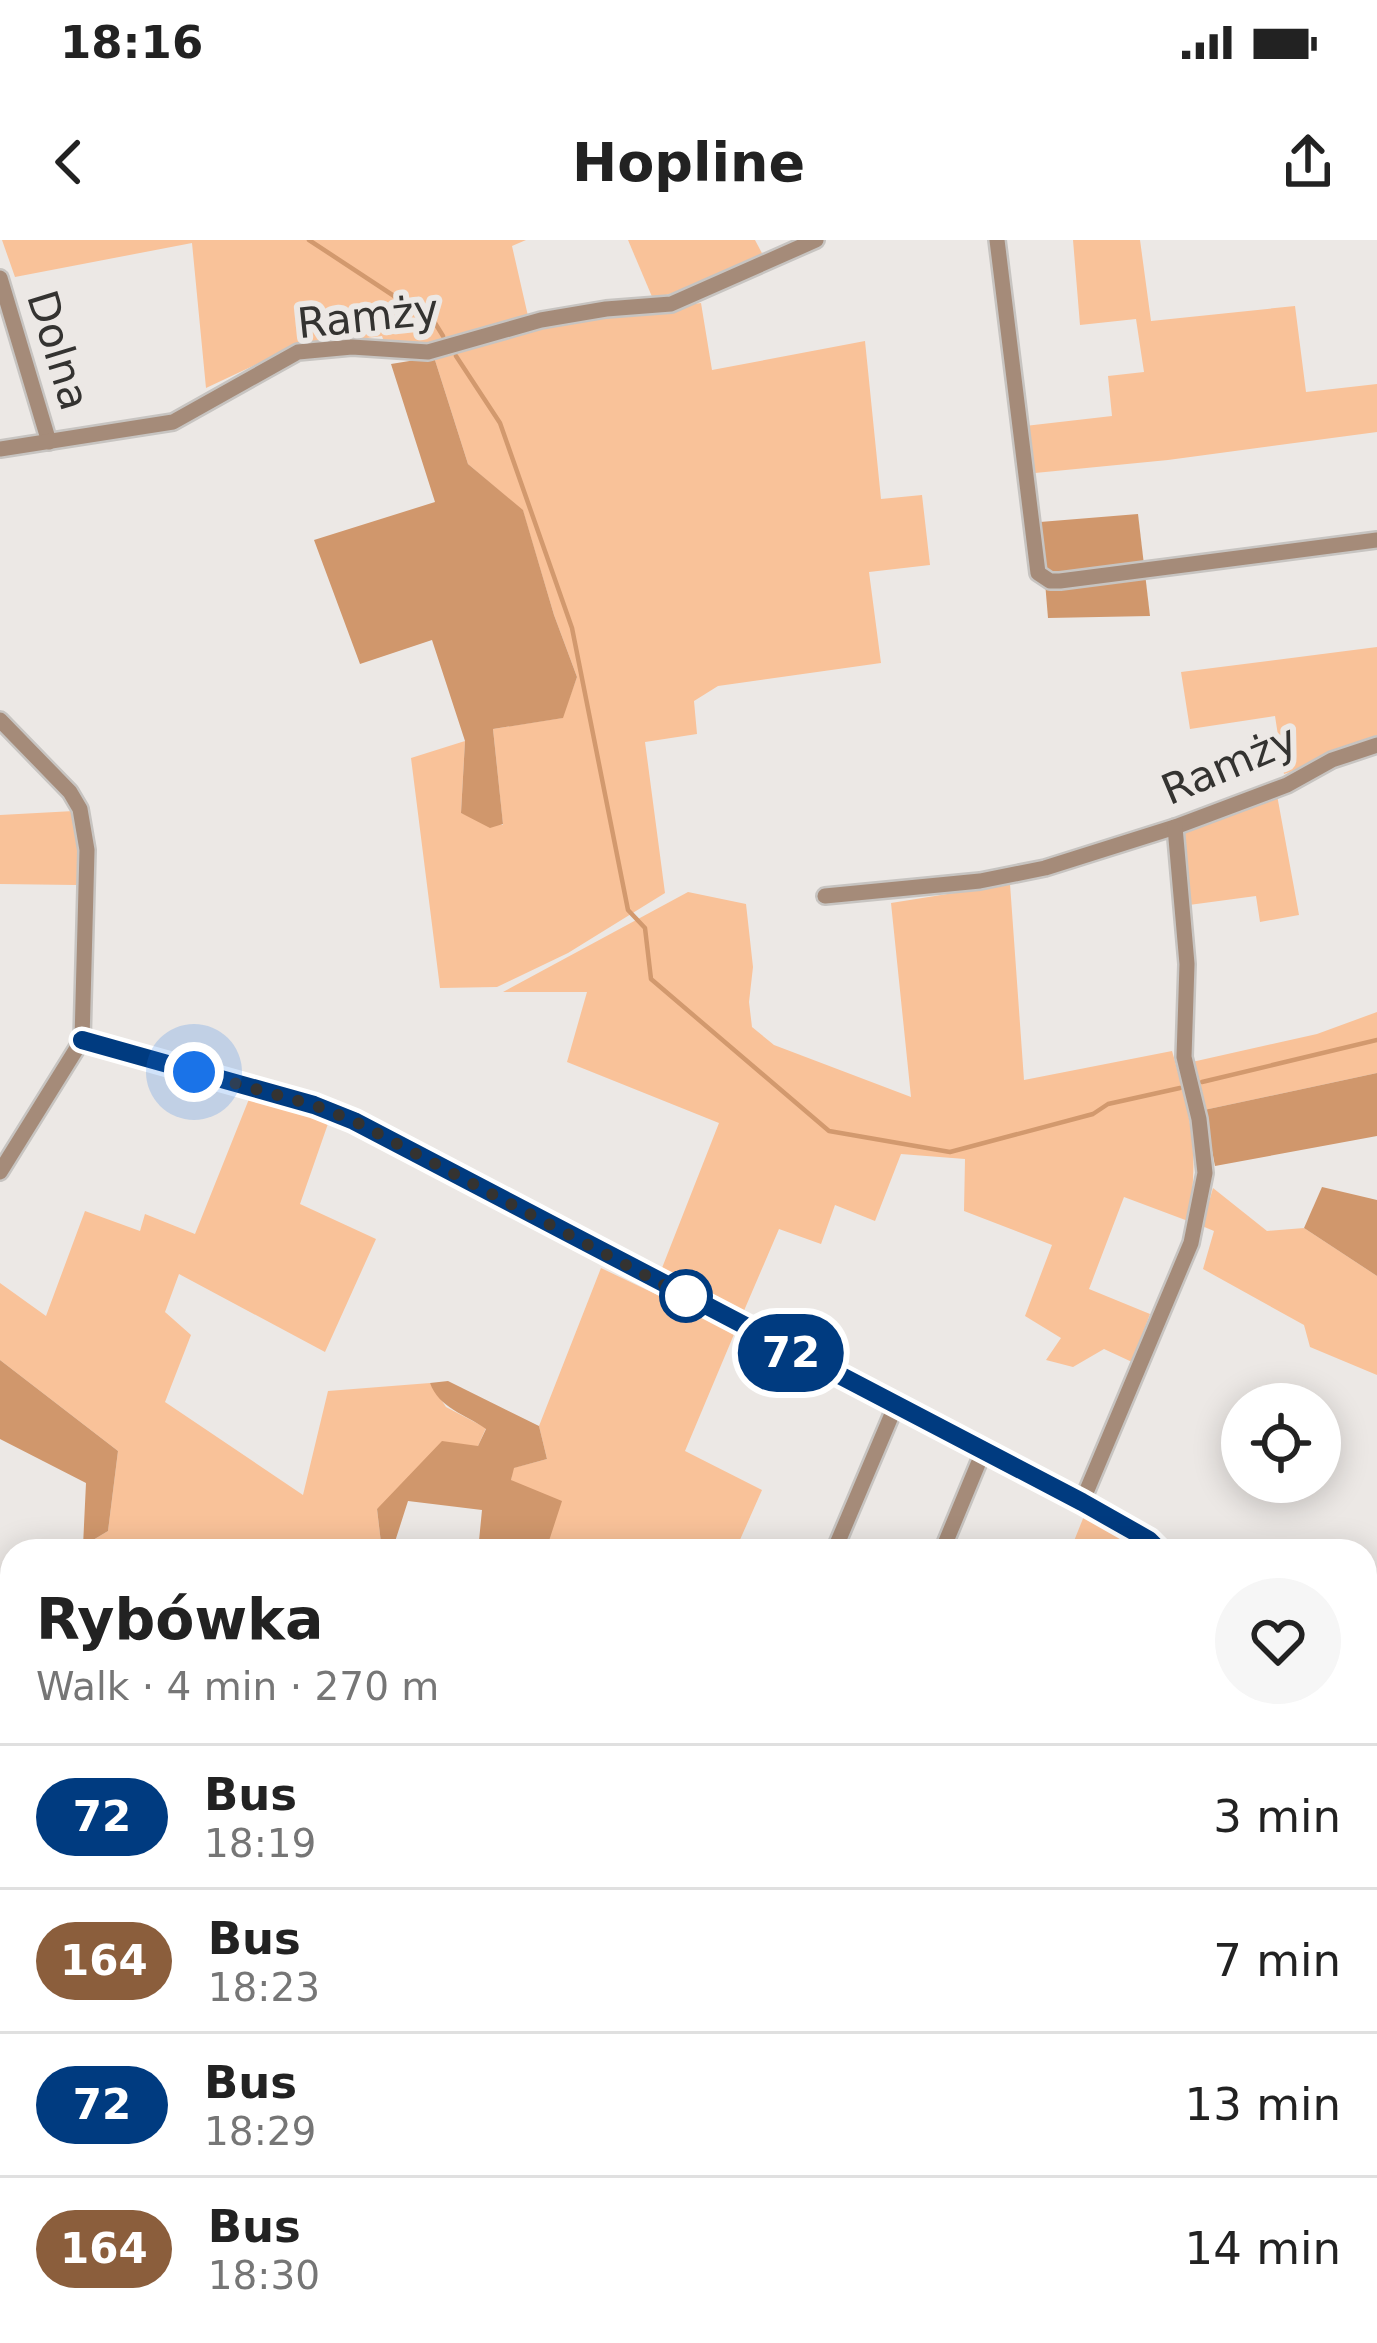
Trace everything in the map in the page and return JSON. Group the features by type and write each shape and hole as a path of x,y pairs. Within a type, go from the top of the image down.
{"street":[{"name":"Ramży","path":"0,448 173,422 298,352 352,347 428,352 541,320 671,304 816,240"},
{"path":"997,240 1038,573 1060,581 1377,540"},
{"name":"Dolna","path":"0,278 49,442"},
{"path":"0,720 70,792 86,827 82,1040 0,1172"},
{"name":"Ramży","path":"825,896 980,881 1045,868 1175,827 1377,745"},
{"path":"1082,1502 1191,1243 1201,1208 1205,1173 1201,1137 1184,1058 1187,964 1175,827"},
{"path":"82,1040 314,1105 354,1121 1147,1539"},
{"path":"839,1539 895,1406"},
{"path":"947,1539 983,1452"}],"shaded area":[{"path":"2,240 526,240 512,246 528,316 432,343 385,345 382,336 291,348 206,388 192,243 15,277"},
{"path":"628,240 755,240 764,257 653,299"},
{"path":"1073,240 1140,240 1151,321 1295,306 1306,392 1377,384 1377,432 1035,473 1025,426 1112,416 1108,376 1144,372 1136,319 1080,325"},
{"path":"701,303 712,370 865,341 881,499 922,495 930,565 869,572 881,663 718,686 694,701 697,734 645,742 665,893 568,953 497,987 440,988 411,758 465,741 461,813 503,825 493,729 562,718 577,677 523,511 468,464 434,357 545,324"},
{"path":"434,357 468,464 523,510 577,677 563,718 493,729 503,824 490,828 461,813 465,741 432,640 360,664 314,540 435,502 391,364"},
{"path":"1138,514 1150,616 1048,618 1040,522"},
{"path":"1377,647 1377,743 1284,774 1275,716 1190,729 1181,672"},
{"path":"1277,795 1299,915 1260,922 1256,896 1189,905 1184,832"},
{"path":"74,811 80,877 76,885 0,884 0,815"},
{"path":"1010,884 1024,1080 1172,1051 1184,1096 1193,1155 1188,1221 1124,1197 1089,1289 1150,1314 1132,1362 1104,1349 1073,1367 1046,1360 1061,1338 1025,1316 1052,1245 964,1211 965,1159 901,1154 875,1221 835,1205 821,1244 779,1229 743,1313 660,1273 719,1123 567,1062 587,992 503,992 688,892 746,904 753,967 752,1027 774,1045 911,1097 891,903"},
{"path":"1377,1012 1377,1073 1204,1110 1192,1062 1317,1034"},
{"path":"1377,1073 1377,1136 1215,1166 1204,1110"},
{"path":"251,1094 330,1118 300,1204 376,1239 325,1352 179,1274 165,1312 191,1335 165,1402 303,1495 328,1391 430,1383 446,1407 486,1428 478,1446 377,1509 381,1539 95,1539 108,1531 118,1451 0,1360 0,1283 46,1316 85,1211 140,1231 145,1214 195,1234"},
{"path":"1322,1187 1377,1200 1377,1276 1304,1228"},
{"path":"1213,1188 1267,1231 1304,1228 1377,1276 1377,1375 1310,1347 1304,1325 1203,1269 1214,1231 1202,1226"},
{"path":"601,1268 735,1332 685,1451 762,1490 740,1539 542,1539 511,1480 513,1468 547,1459 539,1426"},
{"path":"0,1360 118,1451 108,1531 83,1539 86,1483 0,1439"},
{"path":"448,1381 539,1426 547,1459 514,1468 511,1480 562,1501 550,1539 479,1539 482,1510 408,1501 396,1539 381,1539 377,1509 442,1441 478,1446 486,1429 446,1405 430,1383"},
{"path":"1084,1516 1126,1539 1075,1539"}],"waterway":[{"path":"309,240 435,323 443,336"},
{"path":"456,356 500,423 572,628 628,910 645,928 651,979 829,1131 950,1152 1093,1114 1108,1104 1180,1088"},
{"path":"1202,1082 1377,1040"}],"bus line":[{"name":"72","path":"82,1040 314,1105 354,1121 1147,1539"}],"route":[{"path":"194,1072 354,1121 698,1303 686,1296"}]}
